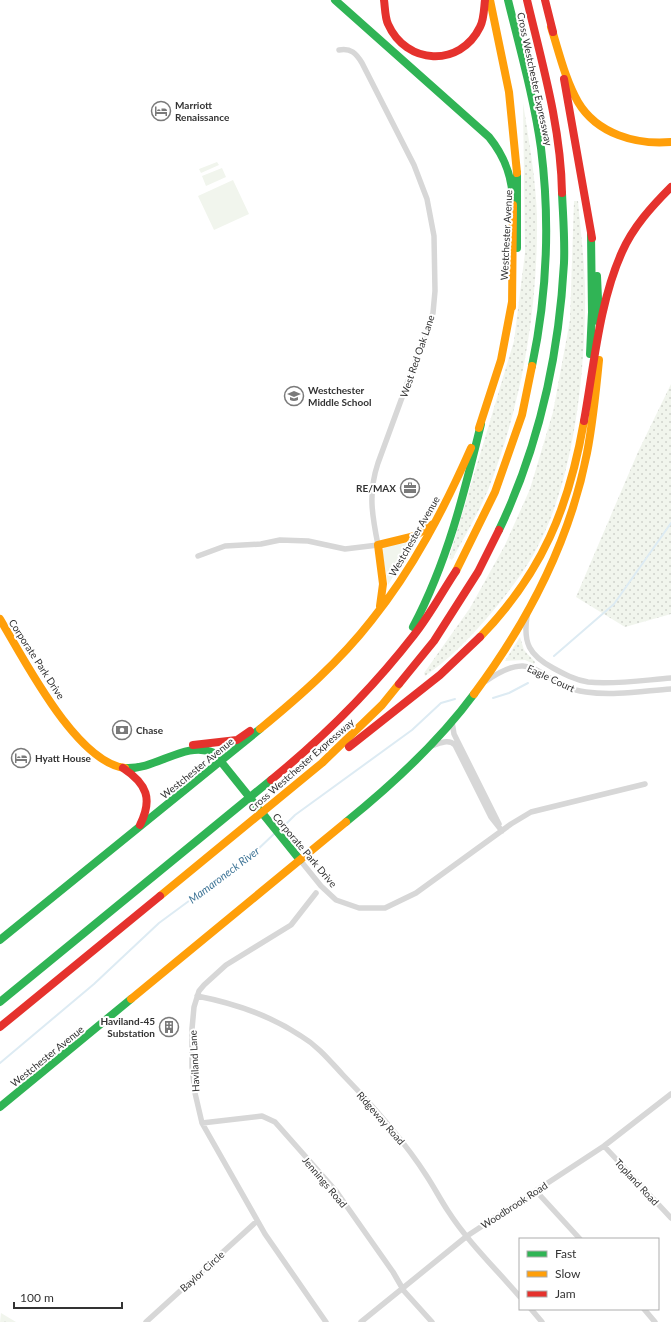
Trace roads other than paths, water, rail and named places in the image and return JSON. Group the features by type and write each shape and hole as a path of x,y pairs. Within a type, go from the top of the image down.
{"main road":[{"path":"335,0 483,131 504,157 510,172 513,190 512,307"},
{"path":"384,0 386,18 395,37 402,44 415,52 436,57 459,52 476,38 484,23 485,0"},
{"name":"Westchester Avenue","path":"0,940 288,707 317,681 354,642 379,611 406,573 455,485 481,424 501,360 512,307 519,227 518,160 507,74 490,0"},
{"name":"Cross Westchester Expressway","path":"0,1002 310,747 358,704 392,665 442,597 482,524 503,476 516,439 537,352 544,297 546,258 544,179 535,115 508,0"},
{"name":"Cross Westchester Expressway","path":"0,1027 331,755 370,718 405,679 438,637 470,588 498,535 519,487 536,436 549,386 559,334 564,282 565,229 562,177 556,125 527,0"},
{"path":"527,612 542,585 562,538 582,476 596,396 599,336 596,262 573,123 545,0"},
{"path":"551,26 575,96 588,115 604,127 625,138 650,143 671,142"},
{"path":"281,796 388,717 450,666 493,626 518,595 545,550 561,514 574,468 608,293 622,252 643,217 671,187"},
{"path":"588,391 592,312 591,234"},
{"path":"392,665 433,590 461,505 481,424"},
{"path":"379,611 384,584 378,545 415,536 428,529 436,521"},
{"name":"Westchester Avenue","path":"0,1107 373,800 431,746 483,684 527,612"},
{"name":"Corporate Park Drive","path":"0,619 79,740 98,757 123,768 137,768 148,766 194,749 202,748 214,754 300,860"},
{"path":"175,756 195,744 237,740 270,716 288,707"},
{"path":"123,768 140,781 146,796 146,810 138,829"}],"street":[{"name":"West Red Oak Lane","path":"339,50 349,49 354,52 362,63 414,165 427,199 434,236 435,291 432,313 378,463 372,487 370,502 378,545"},
{"path":"198,556 225,546 261,544 280,540 308,541 345,549 378,545"},
{"name":"Eagle Court","path":"527,612 526,634 532,653 543,662 570,676 598,682 671,678"},
{"name":"Eagle Court","path":"483,684 500,672 520,665 530,666 555,682 584,692 603,694 671,689"},
{"path":"452,722 454,734 502,831"},
{"path":"431,746 448,741 452,742 491,817 502,831"},
{"name":"Corporate Park Drive","path":"300,860 321,886 336,900 359,908 385,908 416,892 531,812 645,784"},
{"name":"Haviland Lane","path":"316,893 291,925 226,965 204,985 197,996 192,1029 192,1067 195,1093 202,1123 257,1221 326,1322"},
{"name":"Ridgeway Road","path":"197,996 216,1000 250,1011 288,1028 316,1047 366,1099 400,1139 426,1174 448,1211 467,1236 519,1296"},
{"name":"Woodbrook Road","path":"361,1322 401,1288 467,1236 604,1146 671,1094"},
{"name":"Jennings Road","path":"202,1123 262,1116 275,1122 336,1191 401,1288 432,1322"},
{"name":"Topland Road","path":"604,1146 671,1218"},
{"path":"536,1191 579,1238"},
{"name":"Baylor Circle","path":"146,1322 257,1221"},
{"path":"532,1310 542,1322"},
{"path":"645,1310 655,1322"}],"waterway":[{"name":"Mamaroneck River","path":"554,656 614,604 671,523"},
{"name":"Mamaroneck River","path":"493,698 509,693 528,683"},
{"name":"Mamaroneck River","path":"279,831 295,815 412,730 441,703 455,699"},
{"name":"Mamaroneck River","path":"0,1063 94,984 159,923 254,853 275,833"}],"place":[{"name":"Marriott Renaissance","path":"161,111"},
{"name":"Westchester Middle School","path":"294,396"},
{"name":"RE/MAX","path":"410,488"},
{"name":"Chase","path":"122,730"},
{"name":"Hyatt House","path":"21,758"},
{"name":"Haviland-45 Substation","path":"169,1027"}]}
